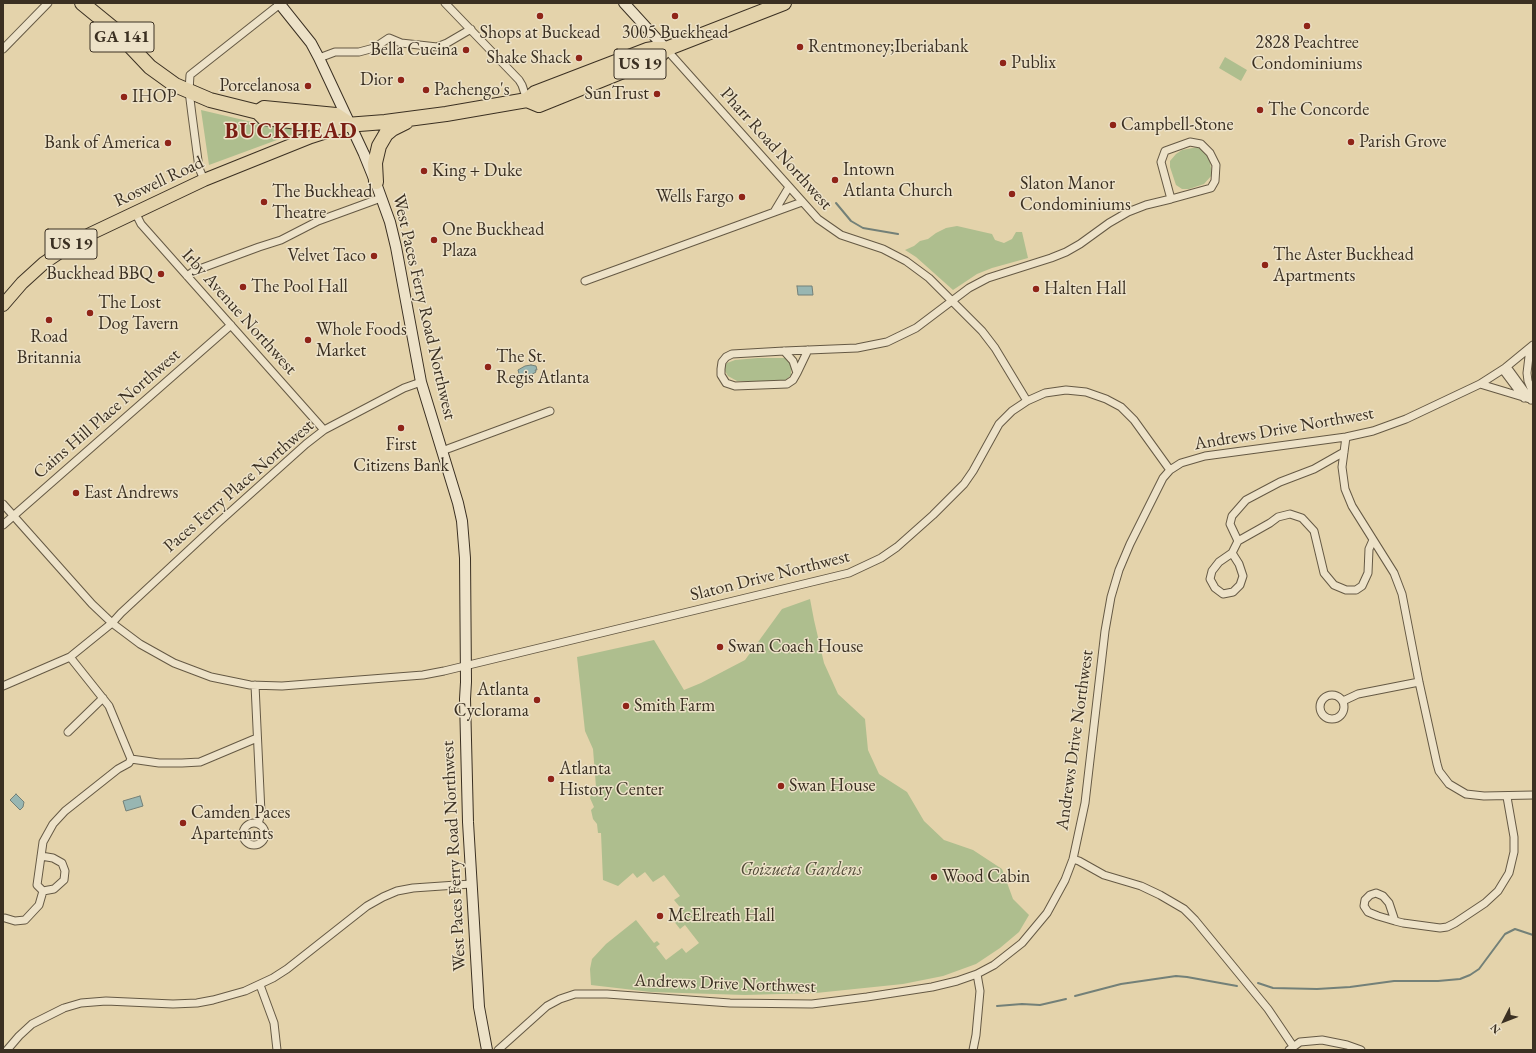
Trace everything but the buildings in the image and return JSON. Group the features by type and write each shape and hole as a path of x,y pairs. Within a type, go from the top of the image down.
{"highway":[{"name":"GA 141","path":"82,3 115,30 158,74 175,85 210,100 258,112 264,108 336,115 351,125"},
{"name":"US 19","path":"351,125 414,118 527,100 539,105 658,57 666,49 784,3"},
{"path":"376,182 375,163 377,150 382,140 392,129 414,118"}],"main road":[{"path":"624,3 666,49"},
{"name":"West Paces Ferry Road Northwest","path":"279,4 311,43 351,125 376,182 390,222 396,248 421,382 457,498 464,540 466,762 471,884 479,1007 487,1050"},
{"name":"Roswell Road","path":"3,305 22,283 44,263 66,247 90,234 204,180 311,137 351,125"}],"street":[{"path":"3,49 48,3"},
{"path":"445,3 519,80 527,100"},
{"path":"204,180 199,168 189,90 190,75 279,4"},
{"path":"319,58 335,52 359,52 374,48 389,38 401,43 437,47 471,29"},
{"name":"Pharr Road Northwest","path":"666,49 818,219 835,231 882,249 906,261 929,278 952,300 995,348 1027,401"},
{"path":"808,350 793,380 787,384 735,386 726,383 721,375 720,369 722,362 726,357 732,354 784,351 808,350 857,348 887,342 916,328 969,288 988,278 1066,252 1128,212 1146,205 1171,199 1211,188 1216,181 1216,165 1210,153 1201,144 1190,142 1165,151 1160,162 1171,199"},
{"path":"774,212 789,187"},
{"path":"188,276 194,271 259,246 281,240 318,221 381,198"},
{"path":"585,281 802,202"},
{"name":"Irby Avenue Northwest","path":"135,212 141,224 324,430"},
{"name":"Cains Hill Place Northwest","path":"3,525 231,325"},
{"path":"1530,398 1527,373 1532,347"},
{"name":"Andrews Drive Northwest","path":"498,1050 547,1006 560,999 575,994 607,994 730,1003 812,1004 867,998 932,987 957,981 977,974 1009,955 1035,929 1057,897 1072,859 1085,803 1105,632 1111,597 1119,570 1130,544 1163,478 1170,470 1181,463 1205,456 1346,437 1373,431 1406,419 1480,384 1505,368 1532,347"},
{"path":"784,351 793,361 797,373"},
{"path":"1505,368 1530,398"},
{"name":"Paces Ferry Place Northwest","path":"3,686 70,657 112,623 219,522 306,444 324,430 404,388 421,382"},
{"path":"1480,384 1530,398"},
{"name":"Slaton Drive Northwest","path":"3,504 92,604 112,623 140,644 174,664 211,677 255,685 276,686 310,685 423,675 466,667 834,578 865,567 897,547 952,496 973,471 999,424 1012,411 1027,401 1045,393 1066,390 1086,392 1106,399 1120,407 1134,420 1170,470"},
{"path":"442,451 550,411"},
{"path":"1346,437 1342,468 1345,489 1352,506 1394,573 1402,594 1437,764 1444,778 1454,788 1466,794 1507,797 1533,795"},
{"path":"1238,541 1230,524 1232,516 1246,500 1280,482 1314,469 1344,452"},
{"path":"1232,553 1239,564 1243,576 1240,585 1233,592 1223,594 1215,588 1210,580 1212,571 1219,562 1232,553 1238,541 1278,517 1290,514 1302,518 1314,531 1324,573 1334,584 1346,590 1356,590 1362,586 1366,580 1368,574 1369,549 1373,540"},
{"path":"70,657 109,706 131,759"},
{"path":"1343,701 1358,694 1420,682"},
{"path":"255,685 261,813 258,824"},
{"path":"68,732 103,698"},
{"path":"131,759 159,763 200,762 257,738"},
{"path":"43,891 37,885 42,842 53,824 65,811 129,763 131,759"},
{"path":"1395,921 1389,904 1383,896 1376,893 1370,895 1365,900 1364,906 1368,912 1395,921 1435,927 1447,927 1485,903 1498,891 1509,873 1514,852 1514,837 1507,797"},
{"path":"41,856 53,858 62,863 65,871 64,880 54,889 43,891"},
{"path":"1072,859 1104,875 1140,886 1160,895 1184,909 1268,1009 1291,1048 1308,1041 1322,1040 1347,1045 1361,1050"},
{"path":"7,1050 32,1024 64,1008 81,1003 106,1001 173,1004 197,1003 229,996 260,985 287,968 368,906 383,897 397,891 413,888 471,884"},
{"path":"5,918 15,922 25,920 39,905 43,891"},
{"path":"973,1050 976,1035 980,991 977,974"},
{"path":"260,985 274,1023 277,1050"}],"green space":[{"path":"1225,57 1247,70 1241,81 1219,68"},
{"path":"201,110 273,127 304,130 209,165"},
{"path":"1198,147 1206,153 1210,162 1212,175 1204,184 1189,189 1182,189 1176,185 1170,167 1170,161 1182,150"},
{"path":"957,226 992,234 995,240 1004,243 1012,239 1016,232 1022,232 1028,258 992,268 977,274 953,290 916,257 905,250 946,228"},
{"path":"785,358 791,363 791,375 783,381 737,381 728,376 725,371 724,367 727,363 735,360"},
{"name":"Goizueta Gardens","path":"810,599 824,663 838,694 865,719 868,750 879,774 907,792 924,821 944,840 973,850 1002,869 1013,899 1029,915 1019,932 1000,948 976,964 943,976 903,984 816,993 745,995 651,992 591,985 590,969 592,959 606,944 636,920 654,943 657,941 660,944 656,947 666,960 682,948 686,953 699,943 685,925 680,929 673,920 684,912 674,900 680,896 664,875 653,882 645,872 637,878 633,873 618,886 603,880 601,833 598,833 597,824 593,819 591,810 594,807 590,798 596,787 593,749 585,731 577,657 654,640 684,690 701,683 745,660 782,609"}],"water":[{"path":"797,286 812,286 813,295 798,295"},
{"path":"525,366 536,366 536,372 527,377 520,377 518,370"},
{"path":"16,794 24,802 23,807 20,810 10,800"},
{"path":"140,796 143,806 126,811 123,801"}],"waterway":[{"path":"836,203 851,221 863,228 898,234"},
{"path":"1258,983 1273,988 1317,989 1350,987 1394,981 1438,981 1460,979 1479,969 1505,934 1515,929 1533,935"},
{"path":"1075,996 1121,984 1176,976 1237,986"},
{"path":"997,1006 1022,1004 1040,1005 1066,999"}],"place":[{"name":"Shops at Buckead","path":"540,16"},
{"name":"3005 Buckhead","path":"675,16"},
{"name":"2828 Peachtree Condominiums","path":"1307,26"},
{"name":"Rentmoney;Iberiabank","path":"800,47"},
{"name":"Bella Cucina","path":"466,50"},
{"name":"Shake Shack","path":"579,58"},
{"name":"Publix","path":"1003,63"},
{"name":"Dior","path":"401,80"},
{"name":"Porcelanosa","path":"308,86"},
{"name":"Pachengo's","path":"426,90"},
{"name":"SunTrust","path":"657,94"},
{"name":"IHOP","path":"124,97"},
{"name":"The Concorde","path":"1260,110"},
{"name":"Campbell-Stone","path":"1113,125"},
{"name":"Parish Grove","path":"1351,142"},
{"name":"Bank of America","path":"168,143"},
{"name":"King + Duke","path":"424,171"},
{"name":"Intown Atlanta Church","path":"835,180"},
{"name":"Slaton Manor Condominiums","path":"1012,194"},
{"name":"Wells Fargo","path":"742,197"},
{"name":"The Buckhead Theatre","path":"264,202"},
{"name":"One Buckhead Plaza","path":"434,240"},
{"name":"Velvet Taco","path":"374,256"},
{"name":"The Aster Buckhead Apartments","path":"1265,265"},
{"name":"Buckhead BBQ","path":"161,274"},
{"name":"The Pool Hall","path":"243,287"},
{"name":"Halten Hall","path":"1036,289"},
{"name":"The Lost Dog Tavern","path":"90,313"},
{"name":"Road Britannia","path":"49,320"},
{"name":"Whole Foods Market","path":"308,340"},
{"name":"The St. Regis Atlanta","path":"488,367"},
{"name":"First Citizens Bank","path":"401,428"},
{"name":"East Andrews","path":"76,493"},
{"name":"Swan Coach House","path":"720,647"},
{"name":"Atlanta Cyclorama","path":"537,700"},
{"name":"Smith Farm","path":"626,706"},
{"name":"Atlanta History Center","path":"551,779"},
{"name":"Swan House","path":"781,786"},
{"name":"Camden Paces Apartemnts","path":"183,823"},
{"name":"Wood Cabin","path":"934,877"},
{"name":"McElreath Hall","path":"660,916"}],"district":[{"name":"BUCKHEAD","path":"291,132"}]}
